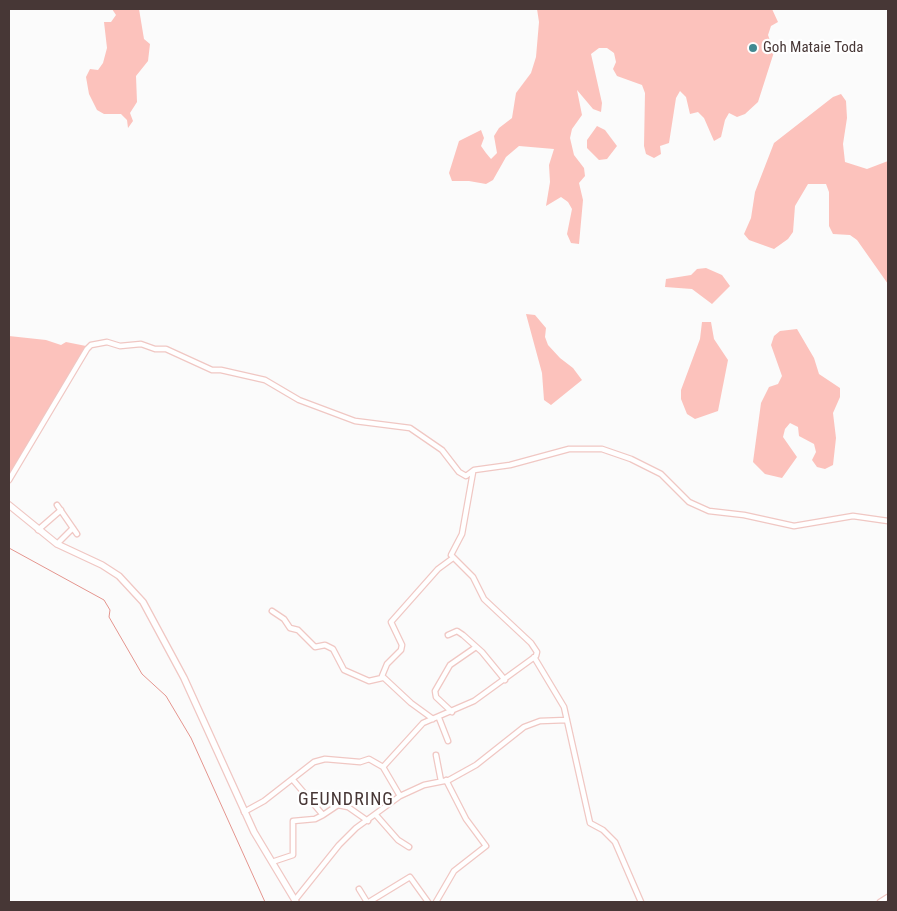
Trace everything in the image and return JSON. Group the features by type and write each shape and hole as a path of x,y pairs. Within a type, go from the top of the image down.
{"street":[{"path":"9,480 87,349 91,345 107,342 120,346 141,344 155,349 166,349 212,370 265,380 298,400 355,421 410,428 442,450 459,472 466,476 474,470 510,465 569,449 602,449 631,459 661,474 689,502 709,511 744,515 794,526 852,516 888,520"},
{"path":"382,767 417,729 436,718 452,712 505,680 534,658 537,652 531,643 484,599 473,577 453,558 451,553 462,534 474,470"},
{"path":"9,504 57,544 102,565 126,583 143,602 184,678 244,812 295,901 339,844 400,796 476,766 524,726 540,721 567,720"},
{"path":"58,505 77,534"},
{"path":"38,530 61,510"},
{"path":"57,544 73,528"},
{"path":"382,678 387,664 401,650 402,644 391,622 438,569 453,558"},
{"path":"272,611 284,619 290,628 298,630 315,647 325,645 333,649 344,670 369,681 382,678 436,718 448,741"},
{"path":"448,635 456,631 476,646 505,680"},
{"path":"452,712 436,697 435,691 450,665 476,646"},
{"path":"534,658 564,706 590,822 615,842 641,902"},
{"path":"436,755 443,780 466,819 486,846 454,871 436,902"},
{"path":"244,812 293,780 314,762 325,759 360,762 369,759 382,767 400,796"},
{"path":"293,780 323,815"},
{"path":"272,862 292,855 293,821 314,819 338,805 348,807 368,821"},
{"path":"376,816 398,840 409,847"},
{"path":"359,889 368,902 410,877 428,902"},
{"path":"880,902 888,897"}],"shaded area":[{"path":"112,9 139,9 144,39 150,44 148,61 136,76 137,102 130,113 133,121 128,128 127,120 121,114 104,114 97,110 89,94 86,77 90,69 98,70 103,63 107,48 104,22 111,22 116,15"},
{"path":"537,9 772,9 778,22 771,26 768,35 774,52 758,102 745,114 737,117 729,113 725,120 721,137 714,141 704,118 698,112 690,114 686,97 680,91 676,98 669,143 660,146 661,154 654,158 646,154 644,146 645,93 642,85 617,76 613,69 616,62 614,53 607,48 599,48 591,54 602,103 601,112 593,109 577,90 582,115 572,129 570,138 574,155 584,168 585,176 579,183 583,200 579,244 571,243 567,234 572,209 568,202 561,197 546,206 550,182 549,165 554,149 519,146 506,157 493,180 486,184 452,181 449,173 459,141 481,130 484,138 481,146 491,159 497,153 494,136 499,128 512,118 516,93 531,73 536,57 539,22"},
{"path":"841,94 846,101 847,118 843,144 845,162 867,169 888,161 888,284 857,240 850,235 833,234 829,226 829,192 826,184 808,184 795,206 793,232 788,239 774,249 749,240 744,234 751,218 755,192 774,143 833,97"},
{"path":"597,126 605,130 617,146 607,159 599,160 587,148 587,140"},
{"path":"706,268 722,275 730,286 712,304 692,289 665,287 666,279 691,275 697,269"},
{"path":"526,314 535,315 546,328 545,337 548,345 573,368 582,380 551,405 544,400 542,373"},
{"path":"702,322 711,322 714,339 728,360 718,411 695,419 687,414 681,399 681,390 700,339"},
{"path":"797,329 814,358 819,374 840,388 840,397 833,413 836,438 833,465 825,469 817,467 812,460 816,452 814,444 799,436 798,427 790,423 785,429 783,437 797,457 782,478 765,474 753,462 761,403 769,387 778,384 782,376 771,345 774,336 780,331"},
{"path":"9,336 46,340 61,345 66,342 86,346 87,348 9,482"}],"waterway":[{"path":"9,548 104,600 110,610 109,617 142,674 166,696 191,738 265,902"}],"place":[{"name":"Goh Mataie Toda","path":"753,48"}],"district":[{"name":"GEUNDRING","path":"346,800"}]}
